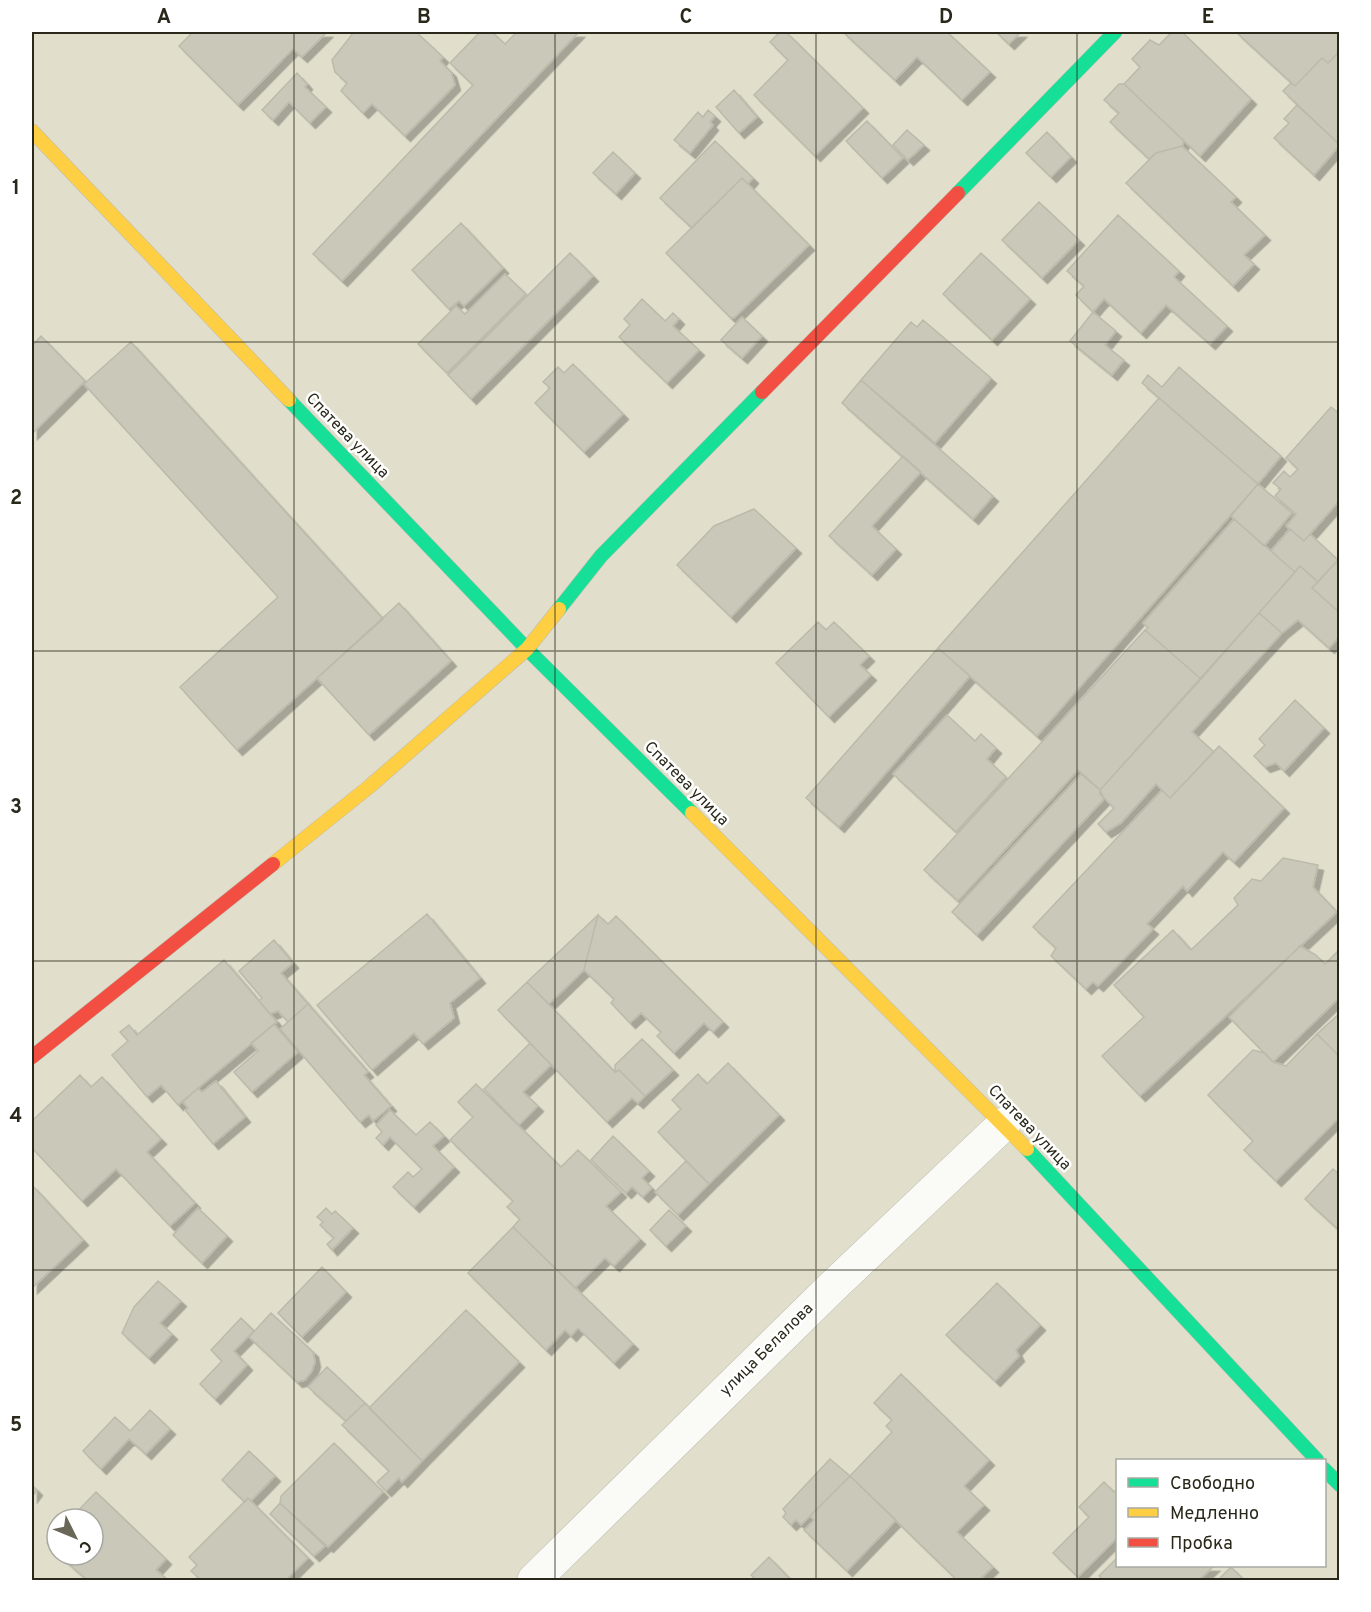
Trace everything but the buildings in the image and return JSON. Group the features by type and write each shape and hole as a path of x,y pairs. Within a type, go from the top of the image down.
{"street":[{"path":"32,1057 370,786 527,649 601,556 1115,32"},
{"name":"Спатева улица","path":"32,130 527,649 1004,1124 1315,1459"},
{"name":"улица Белалова","path":"534,1581 830,1288 1004,1124"},
{"path":"1326,1471 1340,1485"}],"traffic: fast":[{"path":"958,193 1115,32"},
{"path":"559,609 601,556 762,392"},
{"path":"289,400 527,649 692,813"},
{"path":"1027,1149 1316,1459"},
{"path":"1326,1471 1340,1485"}],"traffic: slow":[{"path":"32,131 289,400"},
{"path":"273,864 370,786 527,649 559,609"},
{"path":"692,813 1027,1149"}],"traffic: jam":[{"path":"762,392 958,193"},
{"path":"32,1057 273,864"}]}
